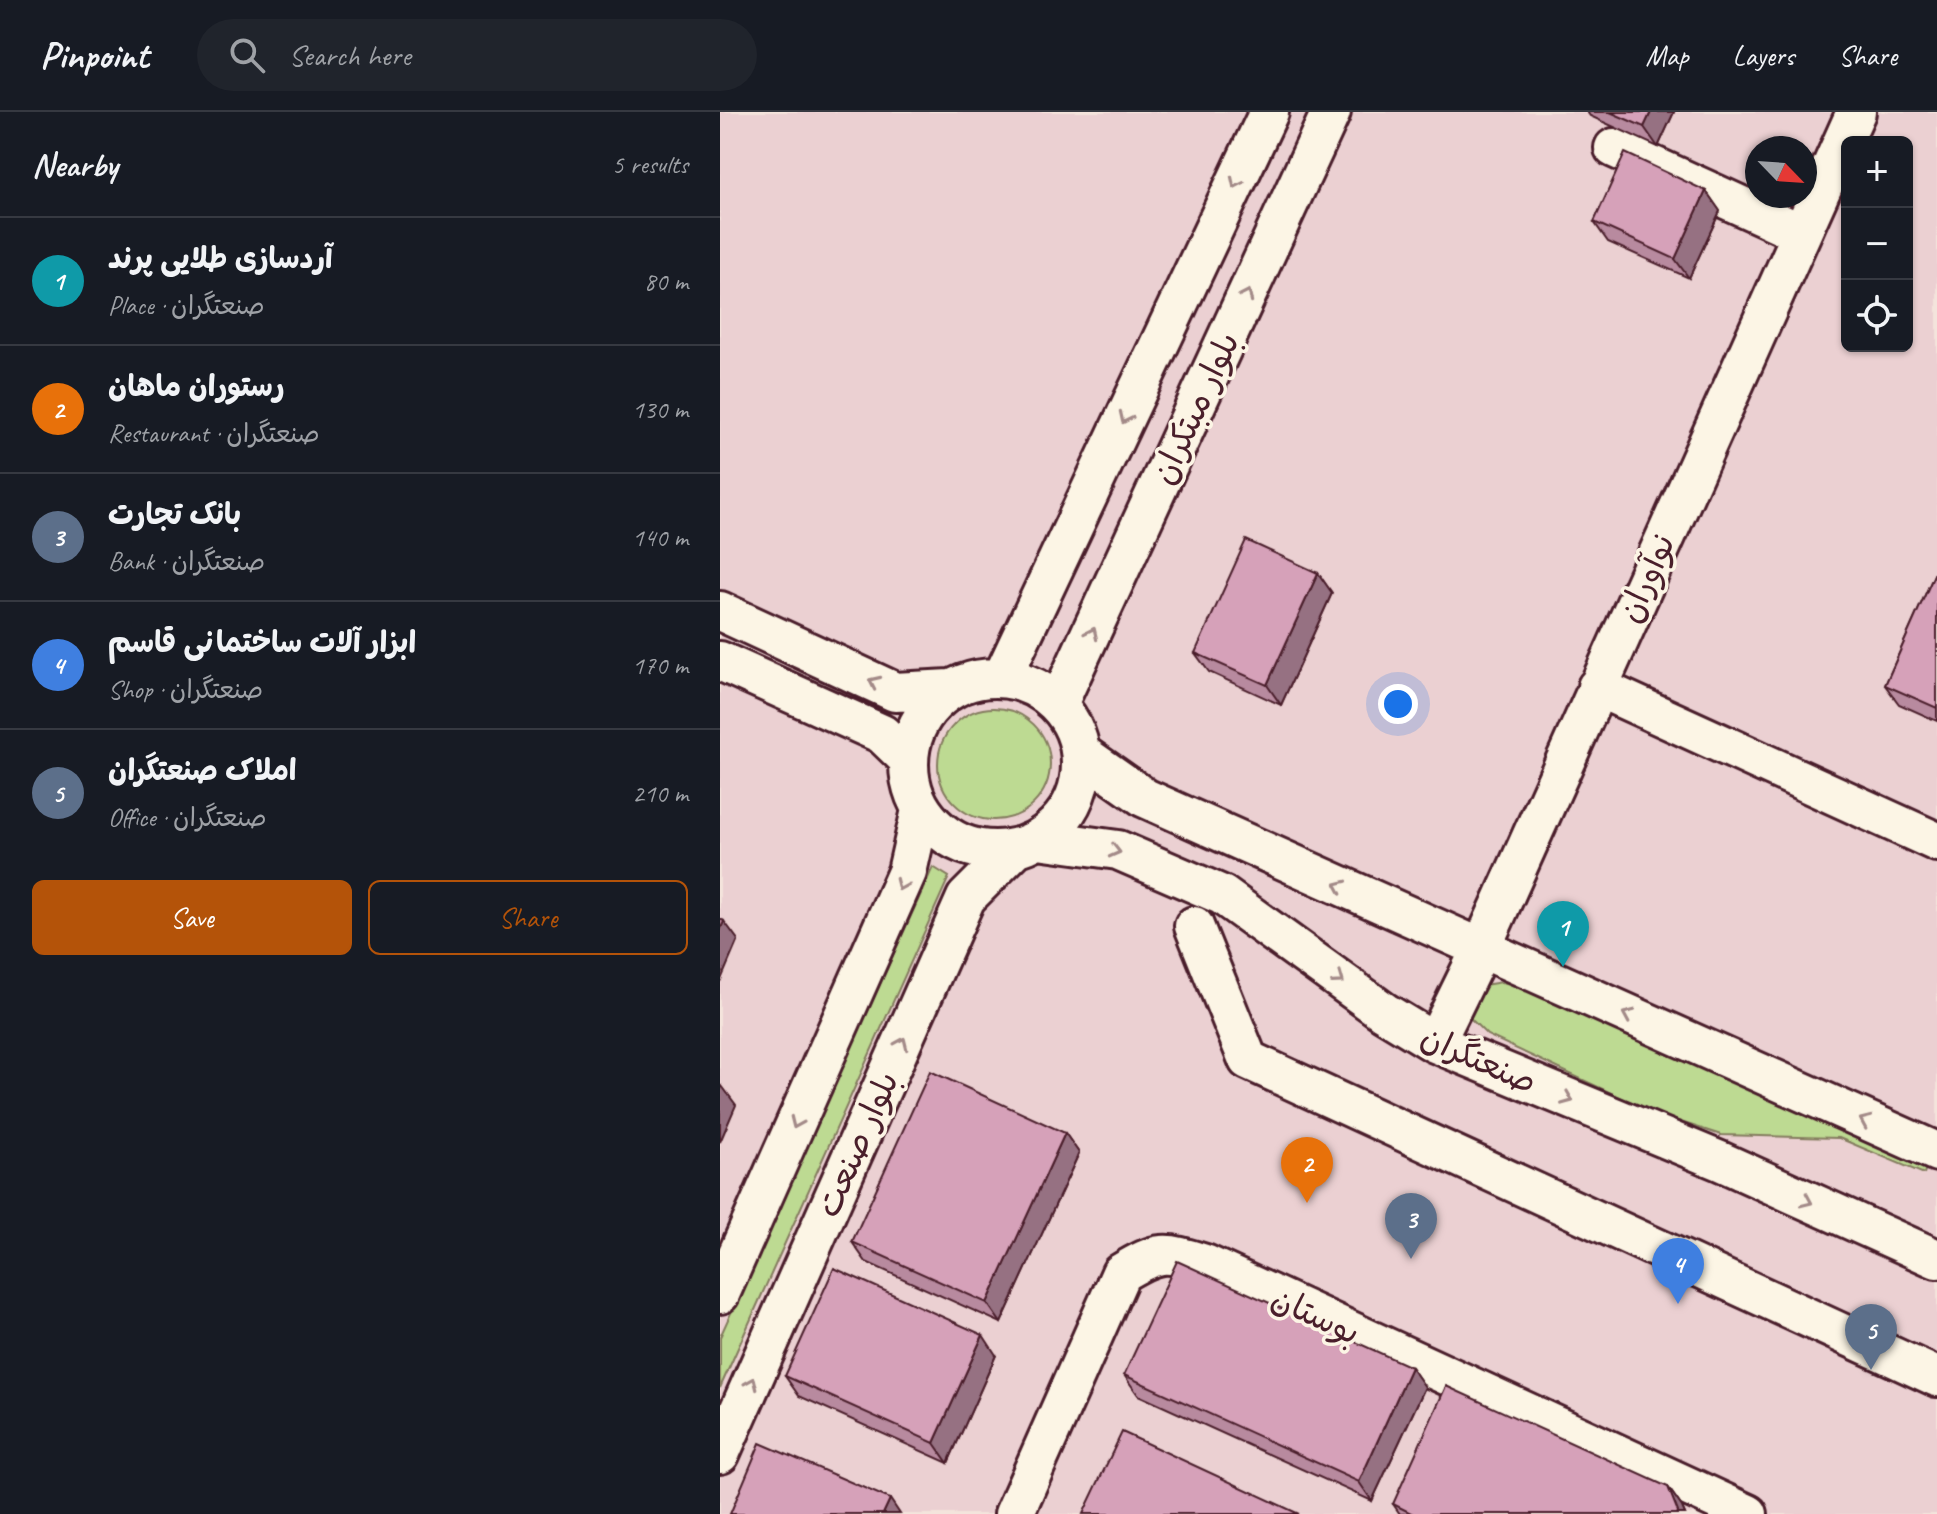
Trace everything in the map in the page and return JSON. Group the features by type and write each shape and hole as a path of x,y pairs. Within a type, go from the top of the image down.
{"street":[{"name":"بلوار مبتکران","path":"1003,676 1269,112"},
{"name":"بلوار مبتکران","path":"1058,704 1331,112"},
{"name":"نوآوران","path":"1435,1043 1481,949 1856,112"},
{"path":"1614,148 1801,233"},
{"path":"720,611 895,692 950,689"},
{"path":"720,661 882,734 908,759"},
{"path":"1003,676 1035,686 1058,704 1072,723 1081,753 1077,791 1055,826 1027,844 990,851 967,846 942,833 921,810 911,786 908,759 915,728 930,705 950,689 977,678 1003,676"},
{"path":"1597,687 1937,842"},
{"path":"1081,753 1145,798 1937,1152"},
{"name":"بلوار صنعت","path":"720,1294 907,872 921,810"},
{"name":"صنعتگران","path":"1027,844 1118,850 1222,895 1384,1012 1435,1043 1720,1161 1937,1259"},
{"name":"بلوار صنعت","path":"720,1454 966,898 1027,844"},
{"path":"1194,926 1248,1060 1937,1377"},
{"name":"بوستان","path":"1014,1514 1121,1273 1151,1255 1174,1254 1219,1270 1748,1514"}],"shaded area":[{"path":"720,112 1937,112 1937,1514 720,1514"}],"green space":[{"path":"994,708 1016,712 1034,724 1046,742 1050,764 1046,786 1034,804 1016,816 994,820 972,816 954,804 942,786 938,764 942,742 954,724 972,712"},
{"path":"933,867 949,877 720,1388 720,1337"},
{"path":"1502,982 1518,986 1927,1164 1924,1174 1839,1138 1721,1135 1656,1114 1487,1035 1471,1019 1471,998 1484,985"}],"building":[{"path":"1610,112 1651,112 1644,127"},
{"path":"1625,153 1706,191 1675,259 1594,222"},
{"path":"1246,540 1318,573 1267,685 1195,653"},
{"path":"1937,568 1937,708 1885,685"},
{"path":"930,1071 1065,1133 987,1303 852,1242"},
{"path":"1177,1261 1411,1367 1359,1482 1124,1375"},
{"path":"834,1268 983,1335 934,1443 785,1376"},
{"path":"1446,1386 1668,1487 1677,1514 1413,1514 1393,1504"},
{"path":"1122,1432 1299,1514 1083,1514"},
{"path":"760,1443 890,1499 883,1514 730,1514"}],"place":[{"name":"آردسازی طلایی پرند","path":"1563,967"},
{"name":"رستوران ماهان","path":"1307,1203"},
{"name":"بانک تجارت","path":"1411,1259"},
{"name":"ابزار آلات ساختمانی قاسم","path":"1678,1304"},
{"name":"املاک صنعتگران","path":"1871,1370"}]}
